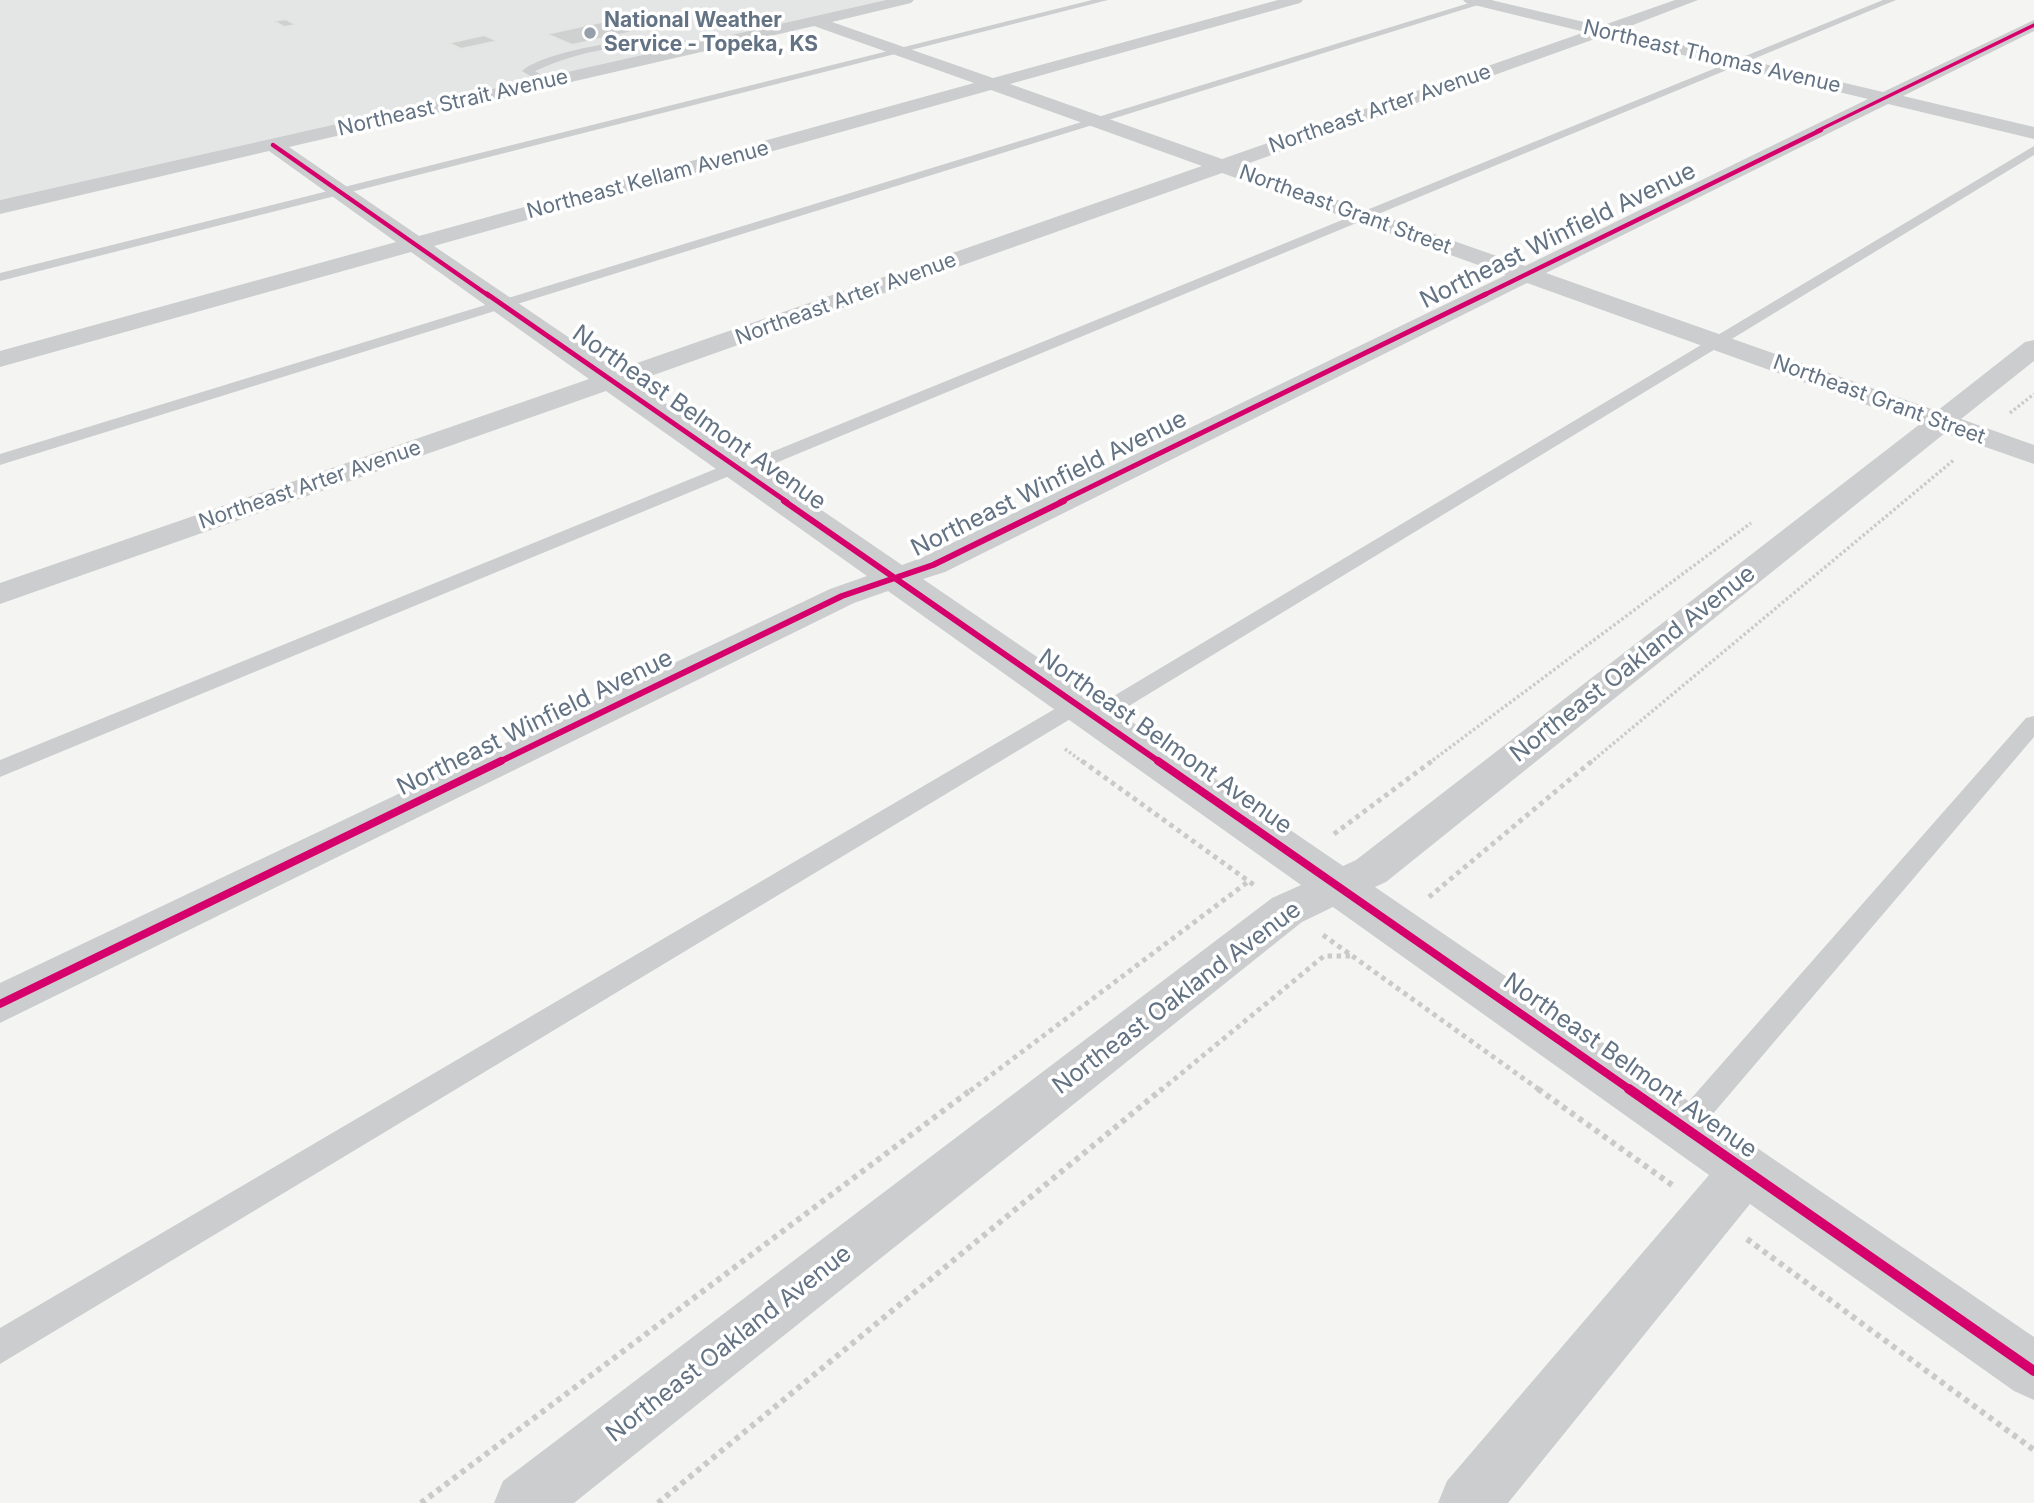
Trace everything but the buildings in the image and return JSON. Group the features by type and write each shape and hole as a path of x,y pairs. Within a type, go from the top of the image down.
{"street":[{"name":"Northeast Strait Avenue","path":"0,206 906,0"},
{"name":"Northeast Kellam Avenue","path":"0,359 1296,0"},
{"name":"Northeast Arter Avenue","path":"0,594 1690,0"},
{"name":"Northeast Thomas Avenue","path":"1480,1 2034,133"},
{"name":"Northeast Grant Street","path":"815,21 2034,454"},
{"name":"Northeast Winfield Avenue","path":"0,1004 830,602 933,565 2034,25"},
{"name":"Northeast Belmont Avenue","path":"273,145 2034,1371"},
{"name":"Northeast Oakland Avenue","path":"525,1503 1287,910 1371,871 2034,348"},
{"path":"1469,1503 1746,1170"}],"lane":[{"path":"0,277 1103,0"},
{"path":"0,769 736,467 770,460 1891,0"},
{"path":"0,460 1098,122 1480,1"},
{"path":"0,1347 1078,705 1111,707 2034,150"},
{"path":"1684,1127 2034,723"}],"path":[{"path":"658,1503 1324,956 1353,956 1395,926 2034,394"},
{"path":"1038,729 1711,1213 2034,1450"}],"shaded area":[{"path":"0,0 886,0 0,200"}],"cycle path":[{"path":"0,1004 842,596 933,565 2034,25"},
{"path":"273,145 2034,1371"}],"place":[{"name":"National Weather Service - Topeka, KS","path":"590,33"}]}
